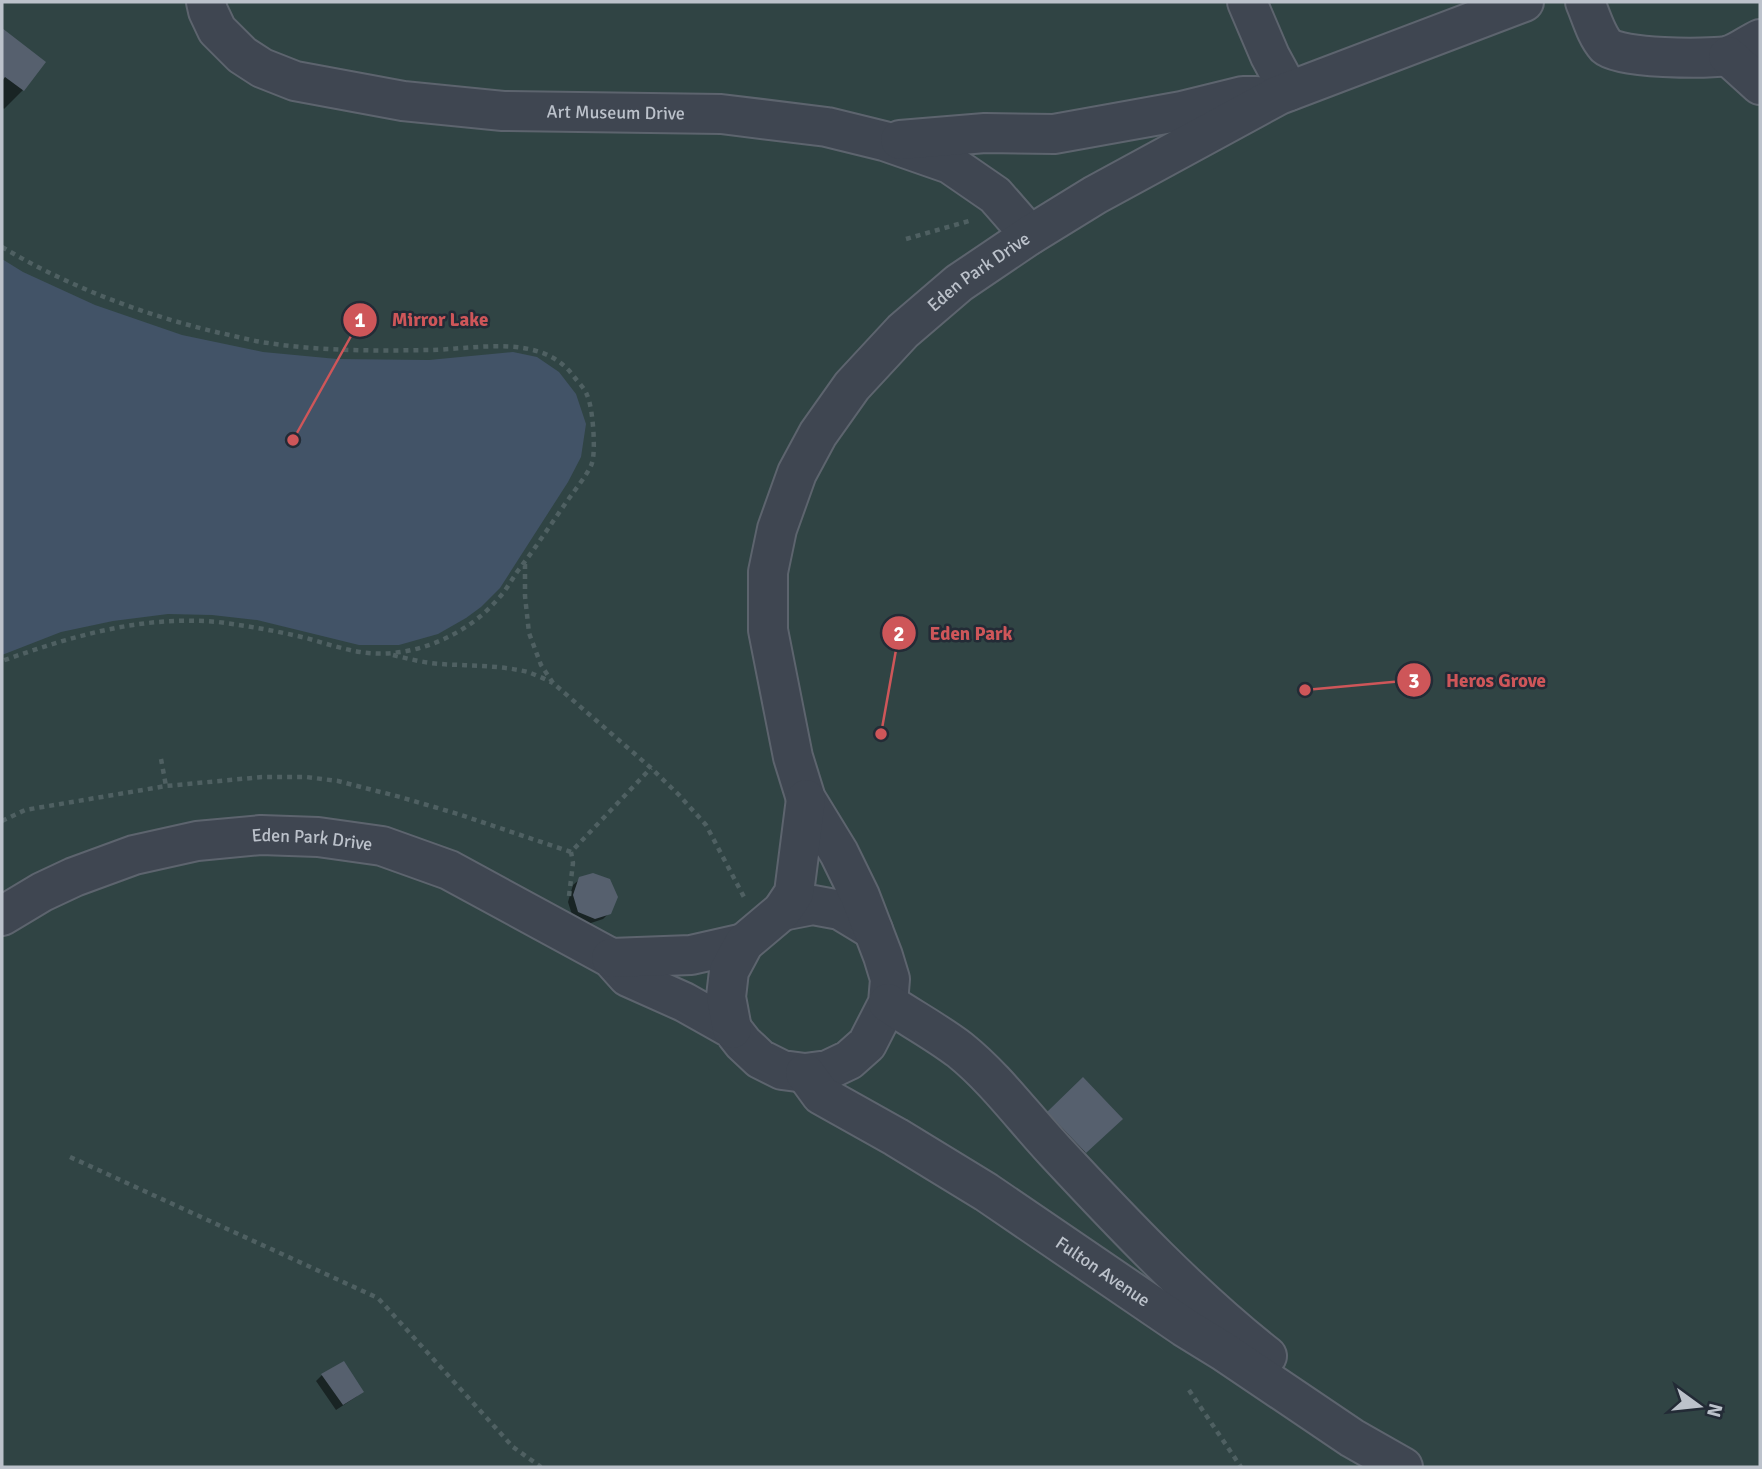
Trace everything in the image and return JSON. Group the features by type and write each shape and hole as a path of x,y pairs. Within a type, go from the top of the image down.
{"street":[{"name":"Art Museum Drive","path":"206,2 217,30 242,55 262,68 295,81 403,101 503,111 721,114 827,127 884,141 950,164 995,195 1030,235"},
{"path":"884,141 985,133 1054,134 1171,113 1243,96 1284,93 1247,2"},
{"name":"Eden Park Drive","path":"2,916 74,877 134,855 197,841 261,835 318,837 382,846 449,870 611,958 628,977 684,1002 732,1029 743,1044 760,1059 782,1070 805,1073 828,1070 849,1060 867,1044 888,1003 890,979 860,896 839,853 806,799 793,757 768,631 768,572 777,529 797,473 818,434 852,386 903,331 959,283 1095,195 1284,93 1524,2"},
{"path":"1585,2 1604,44 1610,49 1641,56 1662,57 1744,48 1760,85"},
{"name":"Eden Park Drive","path":"732,1029 726,997 729,971 765,907 794,893 806,799"},
{"path":"765,907 813,905 840,910 873,930"},
{"name":"Eden Park Drive","path":"611,958 691,955 744,943"},
{"path":"888,1003 960,1050 1000,1088 1163,1264 1240,1335 1409,1467"},
{"name":"Fulton Avenue","path":"805,1073 821,1095 986,1192 1352,1438 1403,1467"}],"path":[{"path":"906,239 970,220"},
{"path":"2,247 27,263 100,296 185,325 266,343 353,350 516,346 558,359 570,370 587,395 594,425 592,463 497,601 478,618 446,638 419,648 390,654"},
{"path":"525,561 524,587 529,633 541,665 554,683 679,795 706,825 765,907"},
{"path":"2,661 66,639 117,627 171,621 214,622 258,627 356,651 390,654 430,663 510,669 554,683"},
{"path":"161,759 166,786"},
{"path":"570,852 651,768"},
{"path":"2,821 25,810 166,786 262,777 306,777 338,781 400,797 570,852"},
{"path":"568,900 573,863 570,852"},
{"path":"70,1157 378,1298 513,1447 541,1467"},
{"path":"1189,1390 1241,1467"}],"green space":[{"path":"2,2 1760,2 1760,1467 2,1467"}],"water":[{"path":"2,259 23,272 95,305 182,335 263,352 337,359 429,360 513,352 537,357 559,372 576,394 586,424 581,457 500,588 481,607 438,634 399,645 359,645 257,620 168,614 113,621 61,632 2,655"}],"building":[{"path":"2,28 46,62 24,91 5,77 2,81"},
{"path":"593,873 610,879 618,897 611,914 595,919 578,912 573,895 579,877"},
{"path":"1083,1077 1123,1119 1086,1153 1047,1112"},
{"path":"344,1361 364,1392 343,1405 321,1374"}],"place":[{"name":"Mirror Lake","path":"293,440"},
{"name":"Heros Grove","path":"1305,690"},
{"name":"Eden Park","path":"881,734"}]}
